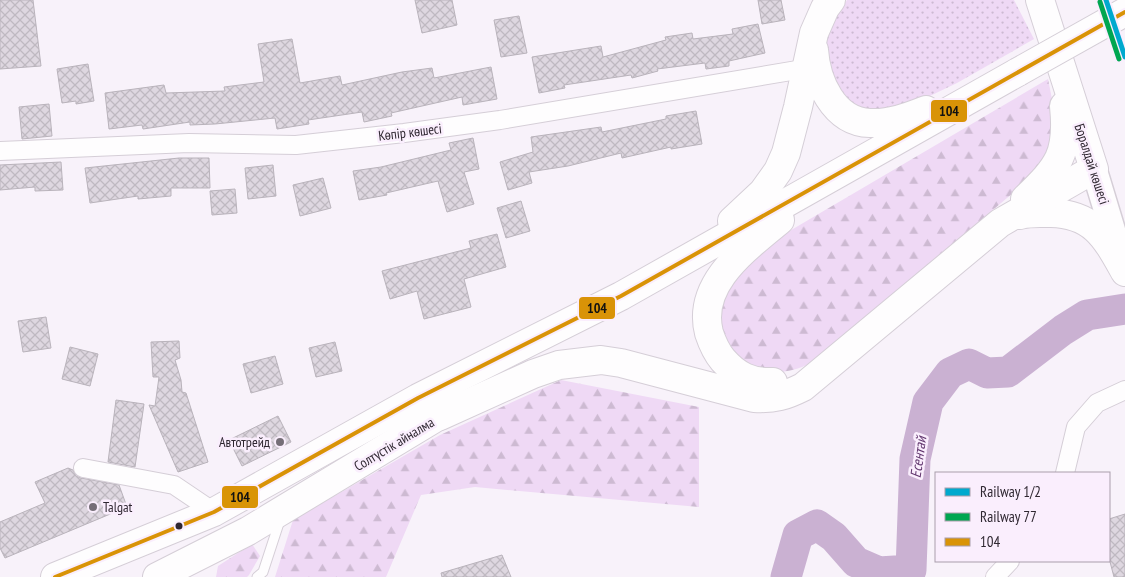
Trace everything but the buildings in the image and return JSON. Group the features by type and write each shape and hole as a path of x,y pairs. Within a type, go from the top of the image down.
{"main road":[{"path":"677,264 732,220 763,192 778,171 786,153 811,68 814,33 820,18 831,0"},
{"path":"440,416 533,374 559,365 601,360 621,363 754,398 770,399 783,397 803,387 1000,224 1049,174 1062,153 1065,140 1065,120 1055,51 1033,0"},
{"name":"Боралдай көшесі","path":"1040,0 1125,271"},
{"name":"Солтүстік айналма","path":"55,577 214,512 418,398 621,296 1125,12"},
{"path":"811,68 838,109 858,121 868,123 888,122 905,118 1009,78"},
{"path":"1000,224 1094,169"},
{"path":"831,177 745,250 728,267 710,296 706,322 711,339 720,356 734,371 750,380 768,382 788,381 802,378 833,363"},
{"path":"1000,224 1023,214 1060,213 1075,216 1096,228 1111,246 1125,271"},
{"name":"Солтүстік айналма","path":"157,577 248,531 440,416 621,296"}],"street":[{"name":"Көпір көшесі","path":"0,151 189,143 306,144 500,120 811,68"},
{"path":"1065,472 1076,427 1097,403 1125,390"},
{"path":"83,468 174,485 214,512"},
{"path":"995,577 1009,562"}],"lane":[{"path":"257,577 263,572 283,510"}],"green space":[{"path":"847,0 1014,0 1034,39 957,83 909,106 866,113 835,91 824,48 829,29"},
{"path":"1048,79 1056,119 1056,138 1032,177 811,363 790,371 769,372 750,366 733,352 723,337 720,327 721,292 764,246"},
{"path":"561,380 699,407 699,507 475,487 421,495 386,577 275,577 293,520 440,435"},
{"path":"252,544 260,556 247,577 216,577 218,566"}],"waterway":[{"name":"Есентай","path":"786,577 798,535 817,525 834,537 856,562 879,572 911,570 915,459 928,402 950,373 969,364 987,373 1008,372 1063,330 1087,315 1125,309"}],"railway":[{"path":"1121,0 1125,13"}],"rail line":[{"name":"1/2","path":"1106,0 1125,57"},
{"name":"77","path":"1100,2 1119,59"}],"transit line":[{"name":"104","path":"55,577 214,512 418,398 621,296 1125,12"}],"place":[{"name":"Автотрейд","path":"280,442"},
{"name":"Talgat","path":"93,507"}]}
